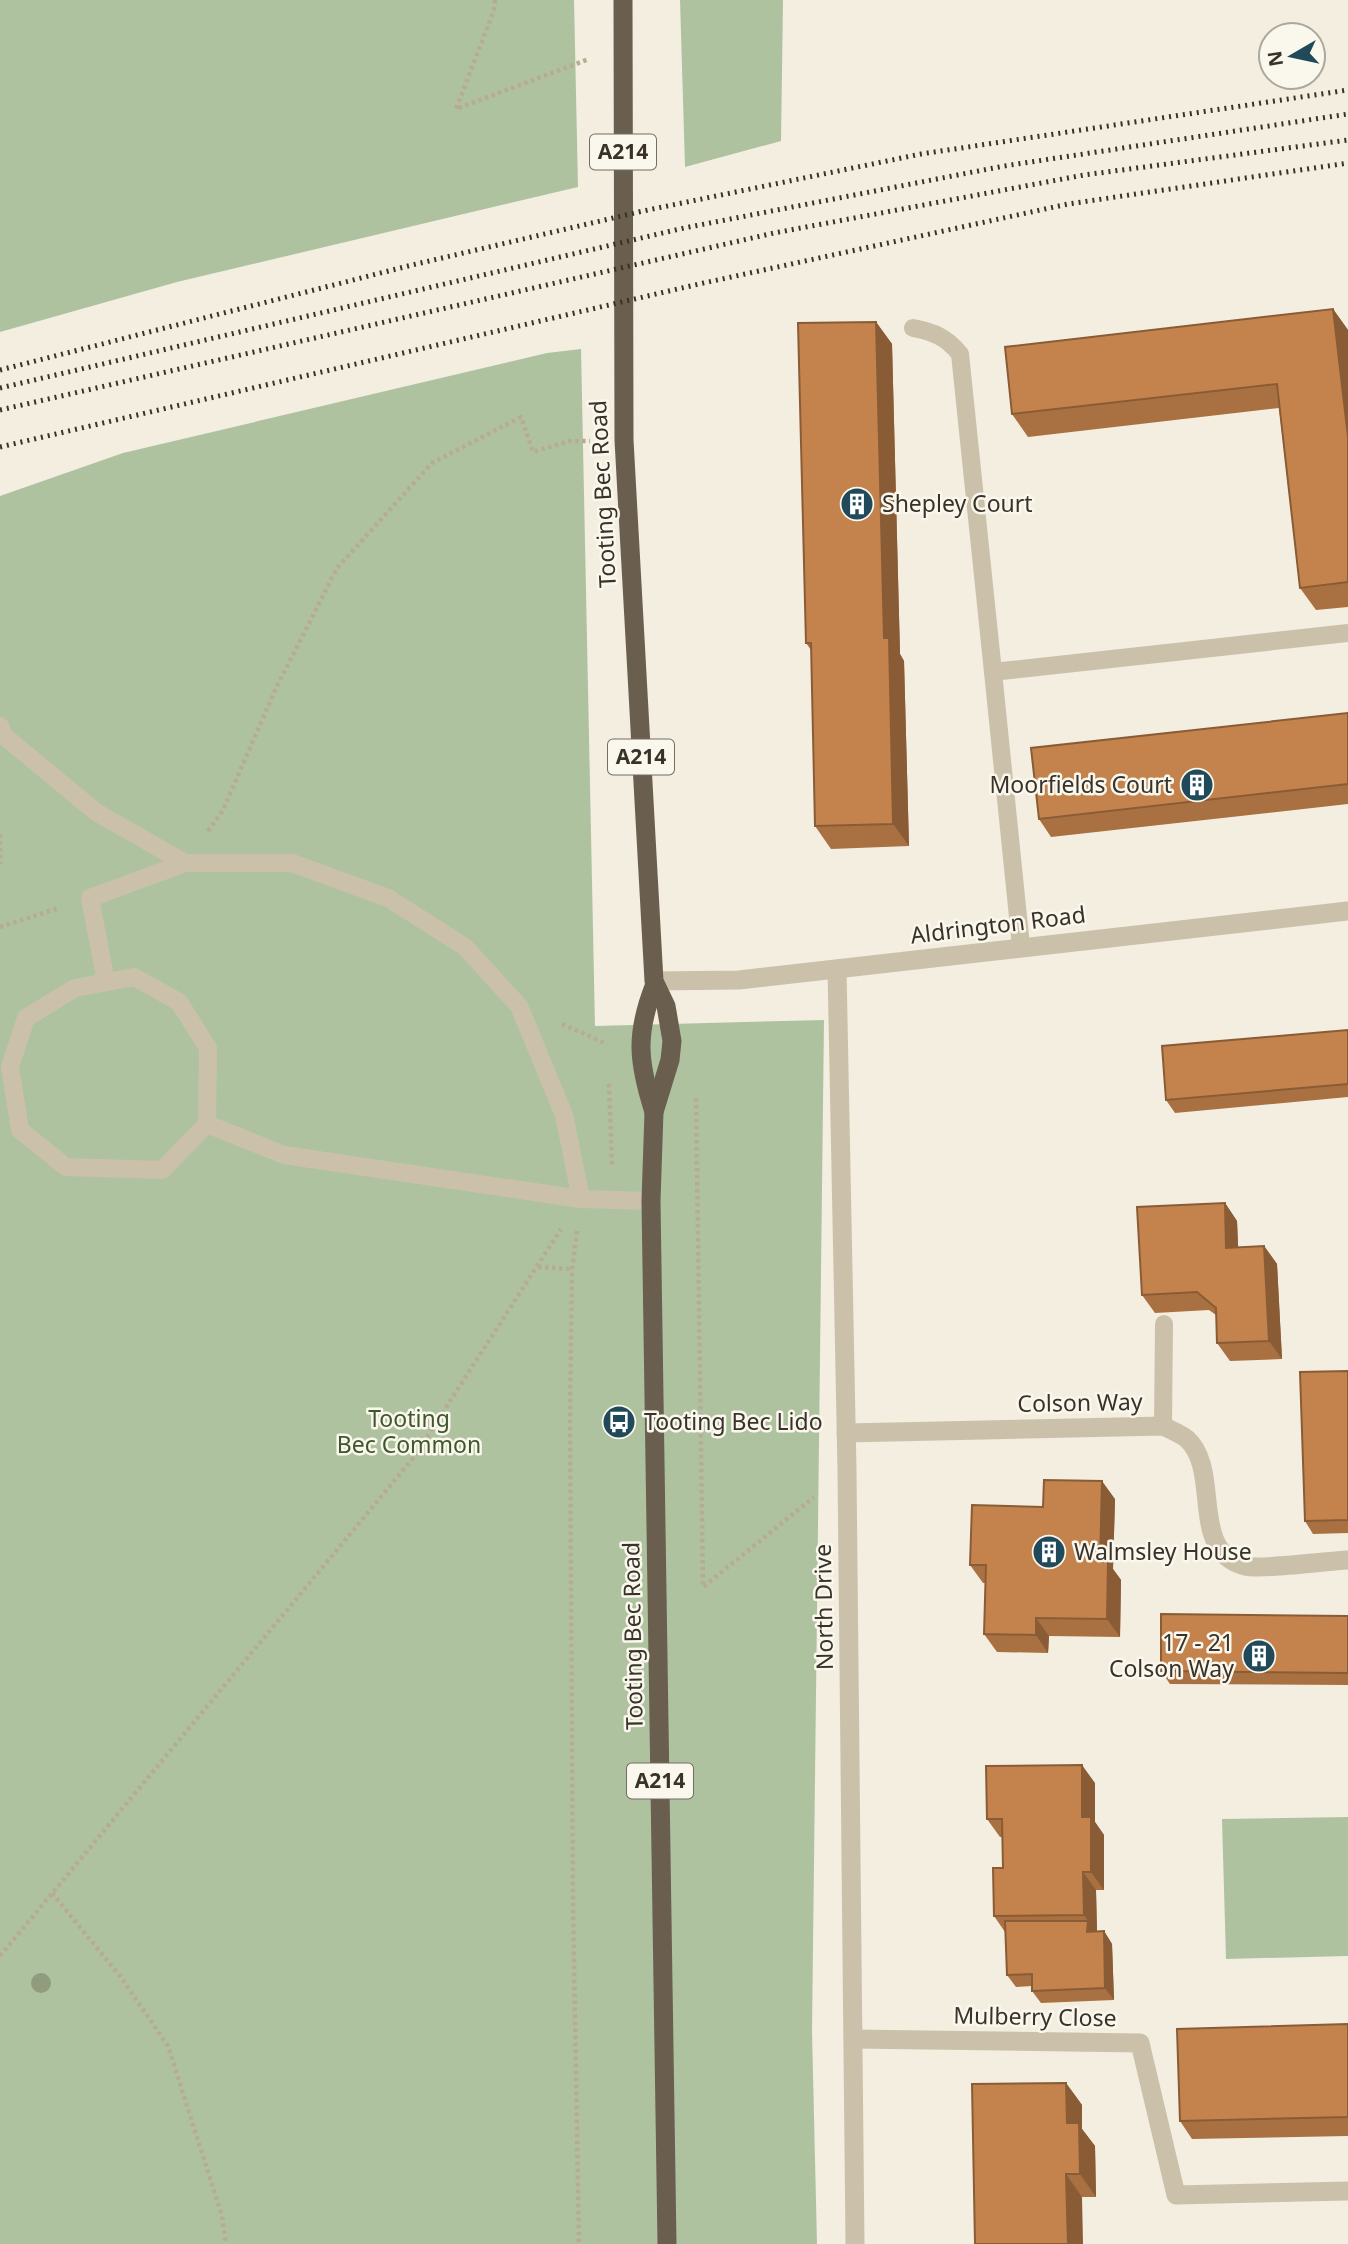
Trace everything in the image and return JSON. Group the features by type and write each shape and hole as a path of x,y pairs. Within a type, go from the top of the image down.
{"highway":[{"name":"Tooting Bec Road","path":"623,0 624,440 655,983 666,1006 672,1041 670,1060 654,1112 651,1201 667,2244"},
{"name":"Tooting Bec Road","path":"654,1112 643,1079 640,1041 643,1015 655,983"}],"street":[{"name":"Aldrington Road","path":"655,983 739,980 838,970 1021,946 1348,911"},
{"name":"North Drive","path":"838,970 847,1471 855,2244"},
{"name":"Colson Way","path":"846,1433 1163,1426 1188,1440 1200,1461 1214,1540 1225,1555 1245,1566 1348,1560"},
{"name":"Mulberry Close","path":"853,2039 1140,2043 1176,2195 1348,2191"}],"lane":[{"path":"913,328 942,336 960,354 1021,946"},
{"path":"993,672 1348,633"},
{"path":"0,726 4,736 96,812 185,863"},
{"path":"106,982 90,898 185,863 292,863 388,898 465,947 519,1006 564,1115 581,1199"},
{"path":"134,977 179,1002 208,1048 207,1124 162,1170 66,1167 20,1130 10,1068 26,1018 75,988 134,977"},
{"path":"207,1124 284,1155 581,1199 651,1201"},
{"path":"1163,1426 1164,1324"}],"path":[{"path":"495,0 494,10 456,109 623,46"},
{"path":"185,863 223,810 276,688 337,568 432,463 520,416 533,452 569,441 593,440"},
{"path":"0,834 0,864"},
{"path":"0,927 90,898"},
{"path":"607,1042 608,1055"},
{"path":"608,1081 613,1199"},
{"path":"696,1097 703,1587 847,1471"},
{"path":"0,1956 414,1457 581,1199"},
{"path":"538,1267 572,1269 573,1904 579,2244"},
{"path":"52,1893 120,1976 168,2046 222,2216 226,2244"}],"green space":[{"path":"0,0 574,0 578,187 177,282 0,332"},
{"path":"680,0 783,0 781,141 685,167"},
{"name":"Tooting Bec Common","path":"581,349 595,1026 824,1020 812,2031 817,2244 0,2244 0,496 123,453 547,353"},
{"path":"1348,1817 1348,1956 1226,1959 1222,1819"}],"building":[{"path":"1333,309 1348,437 1348,582 1300,588 1277,384 1012,414 1005,347"},
{"name":"Shepley Court","path":"876,322 884,638 889,638 893,824 815,826 811,643 806,643 798,323"},
{"name":"Moorfields Court","path":"1348,713 1348,784 1039,819 1031,748"},
{"path":"1348,1030 1348,1084 1166,1100 1162,1046"},
{"path":"1225,1203 1226,1248 1264,1246 1269,1341 1217,1343 1216,1308 1197,1292 1142,1295 1137,1207"},
{"path":"1348,1371 1348,1520 1305,1521 1300,1372"},
{"name":"Walmsley House","path":"1044,1480 1102,1481 1100,1562 1108,1562 1107,1619 1036,1618 1036,1635 984,1634 986,1565 970,1565 972,1505 1043,1507"},
{"name":"17 - 21 Colson Way","path":"1161,1614 1348,1616 1348,1673 1161,1671"},
{"path":"1082,1765 1082,1817 1091,1817 1091,1872 1083,1872 1084,1915 994,1916 993,1868 1003,1868 1002,1819 987,1819 986,1766"},
{"path":"1005,1921 1088,1921 1087,1932 1104,1931 1105,1988 1032,1991 1032,1974 1007,1975"},
{"path":"1348,2024 1348,2117 1180,2121 1177,2029"},
{"path":"1066,2083 1067,2123 1079,2123 1080,2174 1066,2174 1068,2244 975,2244 972,2084"}],"railway":[{"path":"0,370 412,265 643,211 921,154 1348,90"},
{"path":"0,388 684,228 1004,166 1348,114"},
{"path":"0,410 774,233 1084,175 1348,140"},
{"path":"0,447 699,284 1068,204 1348,163"}],"place":[{"name":"Shepley Court","path":"857,504"},
{"name":"Moorfields Court","path":"1197,785"},
{"name":"Tooting Bec Lido","path":"619,1422"},
{"name":"Walmsley House","path":"1049,1552"},
{"name":"17 - 21 Colson Way","path":"1259,1656"}]}
